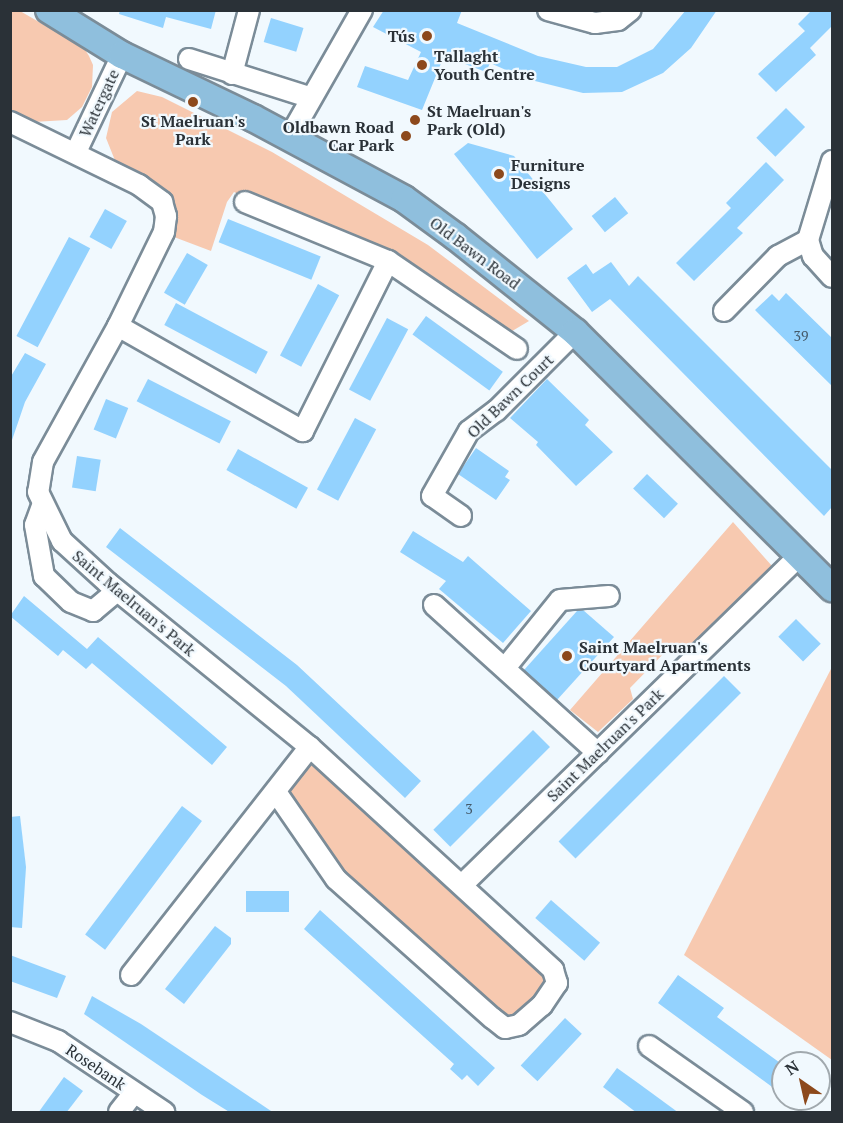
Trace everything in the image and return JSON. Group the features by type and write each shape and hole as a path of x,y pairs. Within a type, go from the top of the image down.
{"main road":[{"name":"Old Bawn Road","path":"48,10 122,55 289,138 404,199 574,332 832,588"}],"street":[{"path":"232,74 249,10"},
{"path":"289,138 309,97 362,10"},
{"path":"548,10 595,23 618,20 631,10"},
{"name":"Watergate","path":"10,122 76,152 122,55"},
{"path":"189,59 309,97"},
{"name":"Saint Maelruan's Park","path":"76,152 162,202 166,216 164,232 118,327 42,462 38,492 42,506 62,541 117,591 310,747 378,813 463,885 553,970 557,983 542,1005 519,1025 505,1028 336,879 276,792"},
{"path":"832,161 808,240 813,256 832,277"},
{"path":"245,202 388,261 517,349"},
{"path":"724,311 778,256 808,240"},
{"path":"118,327 303,431 388,261"},
{"name":"Old Bawn Court","path":"461,516 432,496 469,431 496,411 574,332"},
{"path":"42,506 35,525 44,576 71,602 93,611 117,591"},
{"name":"Saint Maelruan's Park","path":"463,885 799,556"},
{"path":"505,668 560,600 609,596"},
{"path":"434,605 598,753"},
{"path":"131,975 310,747"},
{"name":"Rosebank","path":"10,1022 58,1041 164,1113"},
{"path":"649,1046 743,1113"},
{"path":"118,1113 134,1093"}],"shaded area":[{"path":"11,11 20,11 84,48 89,56 93,65 92,87 82,107 67,120 33,122 11,112"},
{"path":"137,91 162,97 272,152 428,245 529,321 502,337 421,281 234,192 227,202 211,251 174,237 175,203 170,196 116,163 106,138 112,112"},
{"path":"733,522 780,575 692,661 670,647 630,688 633,699 598,732 570,710"},
{"path":"832,667 832,1060 831,1051 819,1051 684,955"},
{"path":"310,747 557,983 505,1028 336,879 276,792"}],"building":[{"path":"120,10 216,10 211,29 166,17 163,28 119,14"},
{"path":"384,10 462,10 457,23 538,56 586,67 617,67 653,49 686,10 717,10 691,48 663,73 622,92 583,93 527,79 490,63 486,72 444,56 422,110 357,87 365,66 408,80 421,52 373,27"},
{"path":"812,10 832,10 832,26 810,48 816,55 776,92 758,74 805,31 798,24"},
{"path":"271,18 304,28 296,52 264,42"},
{"path":"786,108 805,127 775,157 756,138"},
{"path":"468,143 514,156 573,229 537,259 454,154"},
{"path":"766,162 784,180 737,228 743,233 694,281 676,263 731,208 726,203"},
{"path":"615,197 628,213 605,232 592,216"},
{"path":"105,209 127,221 111,249 89,237"},
{"path":"228,219 321,256 311,280 219,242"},
{"path":"69,237 90,248 38,347 16,336"},
{"path":"187,253 208,265 185,305 164,293"},
{"path":"611,262 629,286 638,276 832,470 832,507 824,516 610,299 592,312 567,278 586,264 593,274"},
{"path":"318,284 339,295 301,367 280,356"},
{"path":"786,293 832,338 832,386 755,310 772,294 779,301"},
{"path":"176,303 268,352 256,374 164,325"},
{"path":"426,316 503,372 489,390 412,335"},
{"path":"387,318 408,329 370,401 349,390"},
{"path":"25,353 46,364 25,402 11,443 10,378"},
{"path":"148,379 231,421 220,443 137,401"},
{"path":"547,379 589,420 585,425 613,452 576,486 536,445 538,442 510,418"},
{"path":"106,399 128,408 116,439 94,430"},
{"path":"355,418 376,429 338,501 317,490"},
{"path":"476,448 509,471 505,477 510,480 496,500 458,474"},
{"path":"238,449 308,488 296,509 226,470"},
{"path":"77,456 101,460 96,491 72,488"},
{"path":"647,474 678,504 664,518 633,488"},
{"path":"120,528 297,665 421,781 405,798 286,686 106,547"},
{"path":"413,531 463,562 468,556 531,611 503,643 439,589 446,581 400,552"},
{"path":"24,596 87,649 98,637 227,747 212,765 92,663 86,669 63,650 58,656 10,616"},
{"name":"Saint Maelruan's Courtyard Apartments","path":"583,610 614,637 557,700 524,670 577,611"},
{"path":"796,619 821,644 803,661 778,637"},
{"path":"724,676 741,693 576,858 559,841"},
{"path":"533,730 550,747 450,847 433,830"},
{"path":"182,806 202,821 105,950 85,935"},
{"path":"20,816 26,867 22,928 10,927 10,817"},
{"path":"246,891 289,891 289,912 246,912"},
{"path":"551,900 600,943 584,961 535,918"},
{"path":"320,910 495,1068 478,1086 467,1075 462,1080 450,1069 454,1064 304,929"},
{"path":"215,926 231,938 231,944 184,1004 165,989"},
{"path":"10,955 66,976 57,998 10,981"},
{"path":"678,975 724,1008 717,1017 771,1056 771,1086 658,1003"},
{"path":"92,996 141,1024 274,1113 231,1113 202,1095 84,1014"},
{"path":"565,1018 582,1034 537,1081 521,1066"},
{"path":"617,1068 679,1113 637,1113 603,1087"},
{"path":"64,1077 83,1091 66,1113 38,1113"}],"place":[{"name":"Tús","path":"427,36"},
{"name":"Tallaght Youth Centre","path":"422,65"},
{"name":"St Maelruan's Park","path":"193,102"},
{"name":"St Maelruan's Park (Old)","path":"415,120"},
{"name":"Oldbawn Road Car Park","path":"406,136"},
{"name":"Furniture Designs","path":"499,174"},
{"name":"Saint Maelruan's Courtyard Apartments","path":"567,656"}]}
